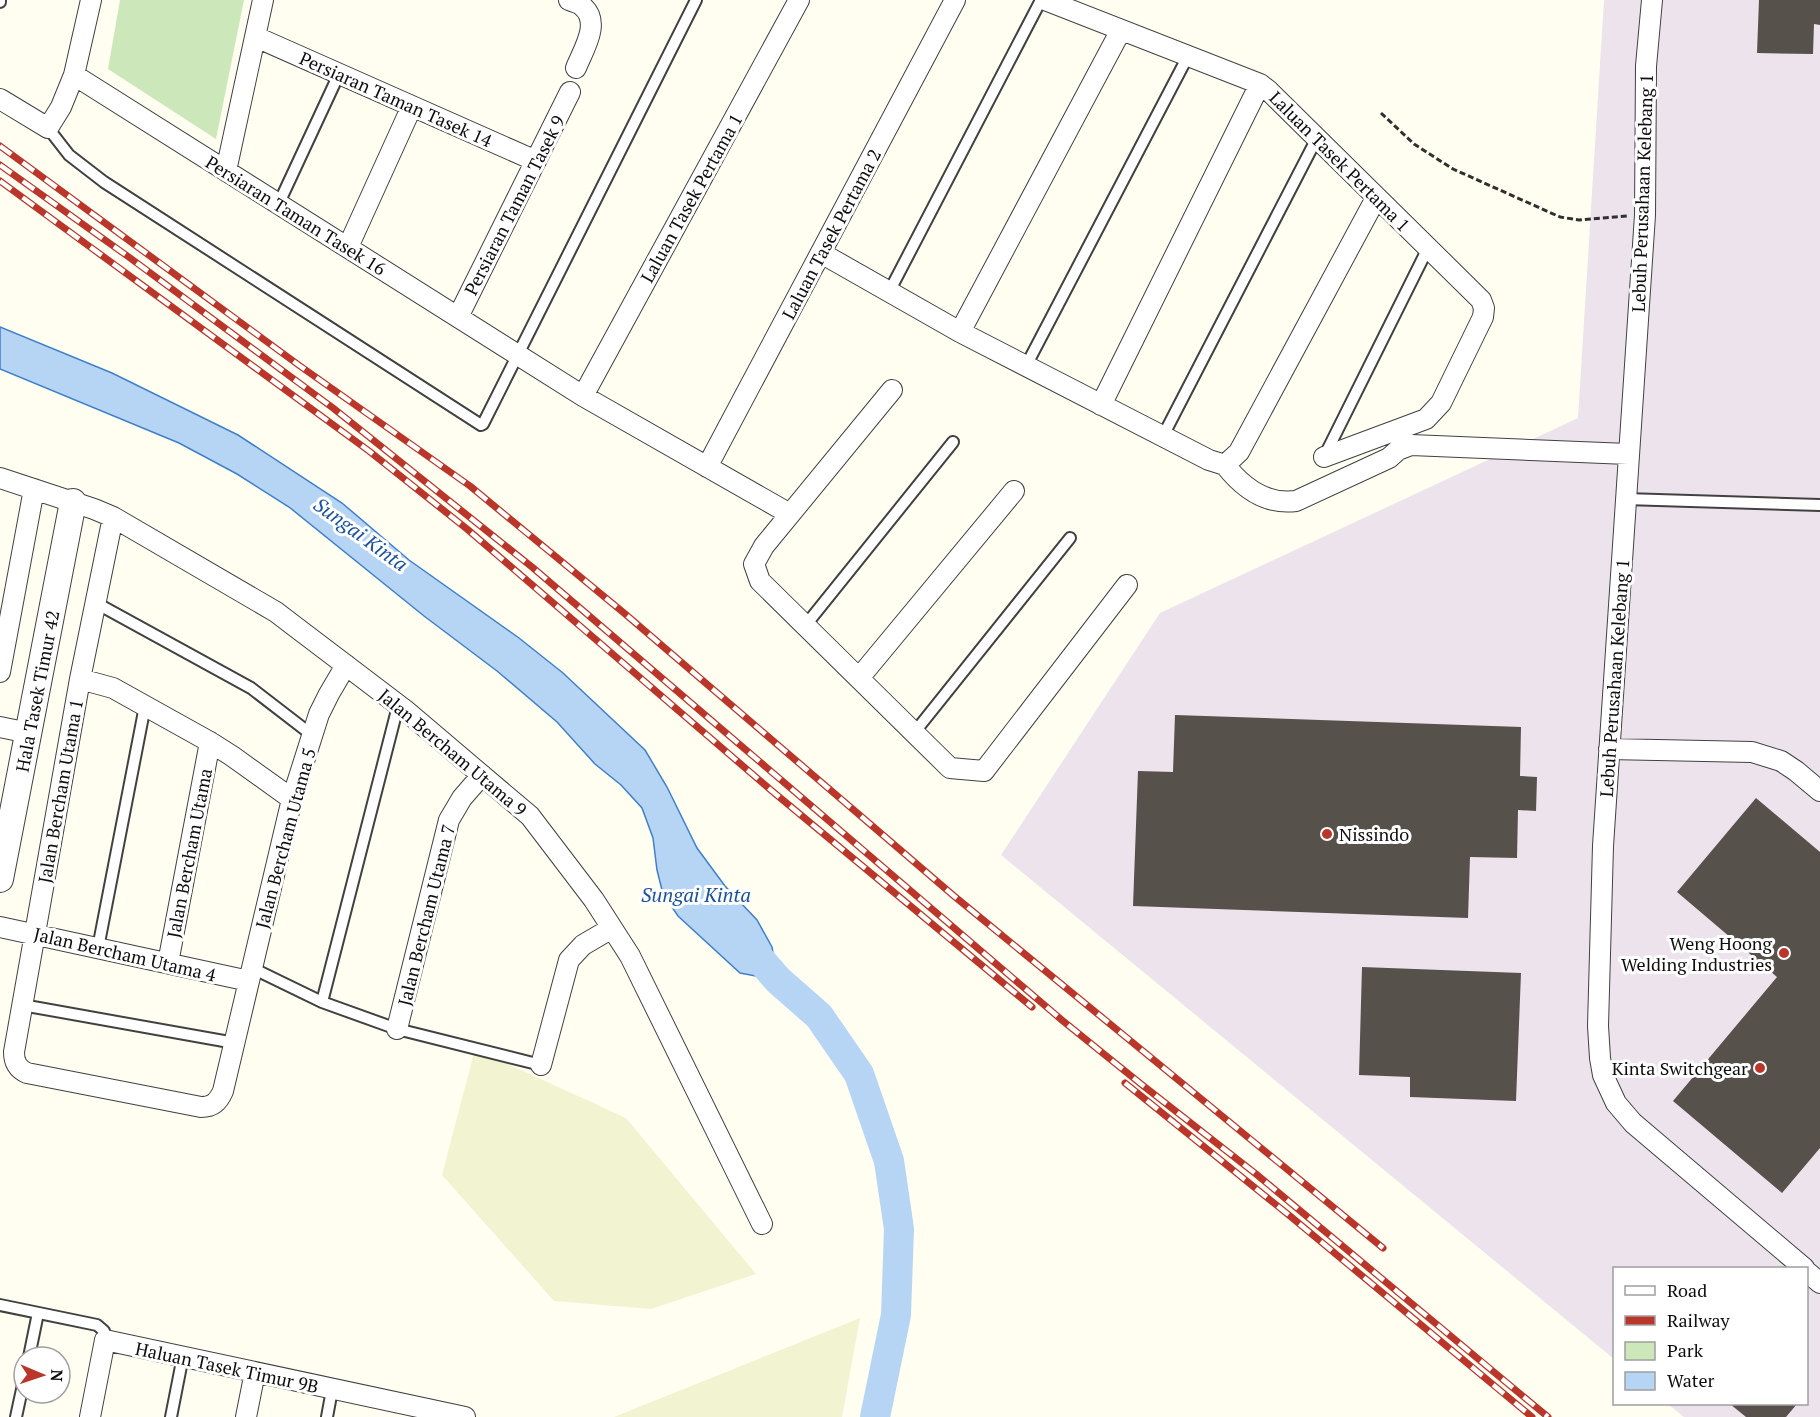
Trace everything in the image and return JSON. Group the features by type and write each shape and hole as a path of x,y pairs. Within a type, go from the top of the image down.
{"street":[{"path":"0,99 48,128 61,107 74,75 91,0"},
{"path":"226,171 263,0"},
{"path":"569,0 582,6 591,17 592,30 576,68"},
{"name":"Laluan Tasek Pertama 1","path":"584,396 800,0"},
{"name":"Laluan Tasek Pertama 2","path":"707,467 955,0"},
{"name":"Laluan Tasek Pertama 1","path":"1043,0 1260,84 1481,300 1484,308 1483,317 1441,403 1426,419 1324,458"},
{"name":"Lebuh Perusahaan Kelebang 1","path":"1652,0 1646,66 1645,214 1603,846 1600,1058 1603,1075 1616,1103 1633,1123 1801,1267"},
{"path":"960,332 1121,30"},
{"name":"Persiaran Taman Tasek 14","path":"256,37 536,160"},
{"name":"Persiaran Taman Tasek 16","path":"74,75 584,396 790,514"},
{"path":"1101,405 1260,84"},
{"name":"Persiaran Taman Tasek 9","path":"458,317 570,92"},
{"path":"348,248 412,106"},
{"path":"1225,465 1239,452 1376,198"},
{"path":"821,253 960,332 1209,460 1225,465 1236,479 1252,492 1271,501 1296,501 1389,458 1398,450 1411,445 1628,454"},
{"path":"892,390 764,546 754,564 760,581 950,768 984,771 1127,585"},
{"name":"Jalan Bercham Utama 9","path":"0,478 113,517 276,612 398,706 530,816 594,900 630,956 762,1224"},
{"path":"0,672 34,489"},
{"path":"859,678 1014,492"},
{"name":"Hala Tasek Timur 42","path":"0,879 73,502"},
{"name":"Jalan Bercham Utama 1","path":"113,517 80,679 14,1059 16,1065 27,1073 201,1107 214,1104"},
{"name":"Jalan Bercham Utama 5","path":"214,1104 223,1091 292,799 324,703 346,665"},
{"path":"80,679 113,688 210,742 292,799"},
{"path":"0,727 29,733"},
{"name":"Jalan Bercham Utama","path":"168,963 210,742"},
{"path":"1609,749 1752,752 1781,761 1820,790"},
{"name":"Jalan Bercham Utama 7","path":"397,1029 449,820 462,798 482,775"},
{"name":"Jalan Bercham Utama 4","path":"0,927 168,963 251,975"},
{"path":"541,1065 569,960 583,945 612,928"},
{"name":"Lebuh Perusahaan Kelebang 1","path":"1808,1272 1820,1282"},
{"path":"90,1417 105,1340"},
{"name":"Haluan Tasek Timur 9B","path":"105,1340 332,1390 404,1411 465,1417"},
{"path":"246,1417 255,1372"}],"lane":[{"path":"48,128 69,155 104,182 479,425 483,424 519,355 696,0"},
{"path":"889,292 1043,0"},
{"path":"1026,366 1188,56"},
{"path":"279,203 339,74"},
{"path":"1163,436 1317,138"},
{"path":"1324,458 1428,248"},
{"path":"805,626 952,442"},
{"path":"1625,499 1820,505"},
{"path":"914,733 1070,538"},
{"path":"96,603 251,688 312,735"},
{"path":"98,948 145,706"},
{"path":"322,1002 398,706"},
{"path":"251,975 397,1029 541,1065"},
{"path":"22,1005 235,1043"},
{"path":"0,1305 97,1325 104,1330 105,1340"},
{"path":"32,1345 38,1314"},
{"path":"171,1417 183,1356"},
{"path":"327,1417 332,1390"}],"path":[{"path":"1381,113 1414,144 1453,169 1560,217 1578,220 1645,214"}],"shaded area":[{"path":"1604,0 1820,0 1820,1417 1684,1417 1669,1405 1808,1405 1808,1267 1613,1267 1613,1358 1001,855 1160,613 1578,418"}],"green space":[{"path":"120,0 244,0 216,139 108,69"},
{"path":"475,1049 626,1118 756,1274 651,1309 554,1301 442,1175"},
{"path":"860,1318 842,1417 614,1417"}],"water":[{"name":"Sungai Kinta","path":"0,327 112,373 238,435 342,503 409,560 519,638 563,673 645,750 667,787 697,848 725,886 757,920 772,947 778,980 740,973 678,916 663,894 653,838 642,808 621,785 595,764 557,722 497,671 424,616 289,507 237,474 179,443 0,369"}],"building":[{"path":"1759,0 1820,0 1820,25 1814,24 1813,54 1757,53"},
{"name":"Nissindo","path":"1175,715 1521,727 1520,776 1537,777 1536,811 1518,810 1517,858 1470,857 1468,918 1133,906 1138,771 1173,772"},
{"path":"1756,798 1820,852 1820,1148 1782,1193 1673,1101 1777,977 1677,892"},
{"path":"1362,967 1521,973 1516,1101 1410,1097 1410,1077 1359,1075"},
{"path":"1731,1405 1796,1405 1786,1417 1746,1417"}],"waterway":[{"name":"Sungai Kinta","path":"752,950 778,980 819,1016 859,1074 889,1161 899,1229 896,1315 875,1417"}],"railway":[{"path":"0,146 300,366 470,486 624,613 954,896 1383,1248"},
{"path":"0,165 333,408 532,567 1063,1021 1256,1174 1548,1417"},
{"path":"0,181 369,451 467,529 772,791 1032,1007"},
{"path":"1125,1083 1290,1216 1532,1417"}],"place":[{"name":"Nissindo","path":"1327,834"},
{"name":"Weng Hoong Welding Industries","path":"1784,953"},
{"name":"Kinta Switchgear","path":"1760,1068"}]}
